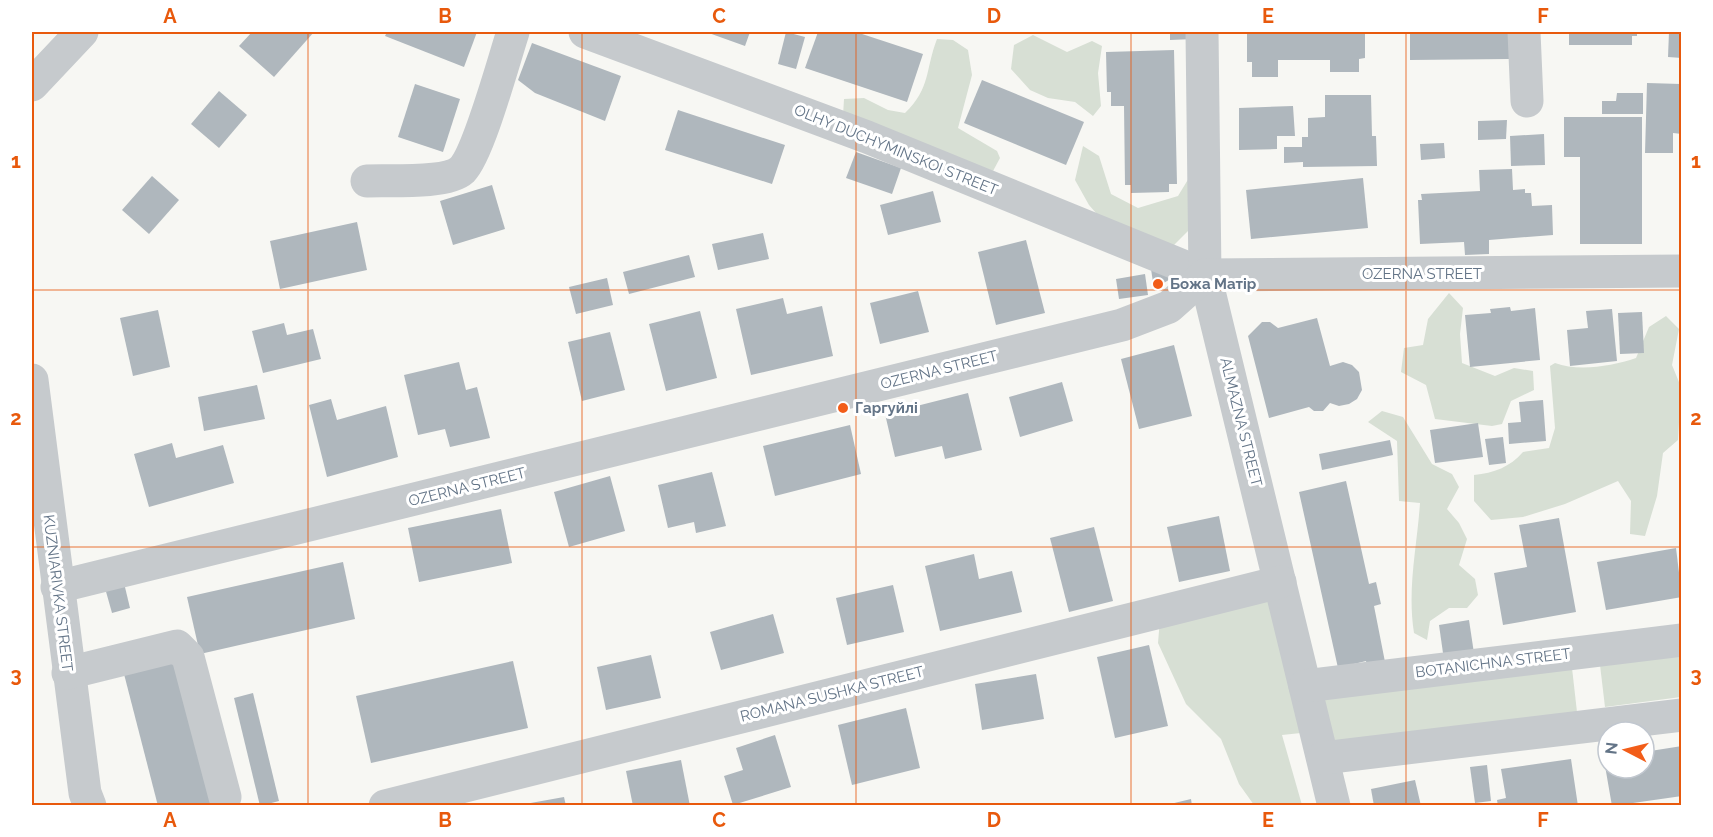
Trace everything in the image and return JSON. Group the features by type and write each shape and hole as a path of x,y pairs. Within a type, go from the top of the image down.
{"street":[{"path":"32,84 82,32"},
{"path":"366,181 446,177 462,170 481,134 513,32"},
{"name":"OLHY DUCHYMINSKOI STREET","path":"585,32 867,137 1205,275"},
{"name":"ALMAZNA STREET","path":"1202,32 1205,275 1335,806"},
{"path":"1524,32 1527,101"},
{"name":"OZERNA STREET","path":"57,587 1122,325 1169,307 1205,275 1682,272"},
{"name":"KUZNIARIVKA STREET","path":"32,380 83,802"},
{"name":"ROMANA SUSHKA STREET","path":"385,806 1280,582"},
{"name":"BOTANICHNA STREET","path":"1305,686 1682,640"},
{"path":"68,673 177,646 188,657 225,797"},
{"path":"1323,758 1682,714"}],"shaded area":[{"path":"1033,35 1067,52 1092,41 1102,46 1098,73 1101,106 1093,116 1075,102 1048,98 1030,90 1011,69 1014,45"},
{"path":"937,39 953,40 968,50 972,75 958,128 997,151 1000,158 993,171 843,116 844,99 864,98 888,110 905,113 923,87"},
{"path":"1083,146 1099,156 1111,194 1138,208 1178,196 1192,173 1191,228 1172,247 1110,229 1089,205 1075,180"},
{"path":"1449,293 1463,308 1460,334 1462,363 1495,376 1514,368 1533,371 1534,390 1511,401 1502,424 1492,426 1435,419 1426,385 1401,372 1404,348 1423,345 1428,319"},
{"path":"1666,316 1679,329 1672,365 1681,387 1678,440 1663,453 1657,496 1645,536 1630,534 1631,501 1618,481 1565,504 1523,517 1491,520 1474,501 1474,475 1501,468 1513,462 1523,452 1549,448 1555,428 1550,366 1555,363 1574,367 1596,367 1636,358 1649,327"},
{"path":"1382,411 1403,417 1432,464 1452,474 1459,487 1447,509 1459,523 1467,539 1459,565 1475,579 1478,595 1467,608 1449,608 1430,621 1427,640 1414,633 1412,617 1412,584 1420,503 1399,501 1397,441 1368,422"},
{"path":"1162,595 1270,599 1301,733 1282,735 1302,805 1254,805 1239,784 1221,739 1186,704 1158,643"},
{"path":"1681,655 1681,697 1605,707 1600,665"},
{"path":"1572,668 1577,712 1328,743 1322,699"}],"building":[{"path":"252,32 314,32 274,77 239,46"},
{"path":"387,32 477,32 464,67 385,36"},
{"path":"706,32 750,32 745,46"},
{"path":"786,32 805,37 796,69 778,64"},
{"path":"818,32 856,32 923,54 907,102 805,68"},
{"path":"1170,32 1194,32 1194,39 1170,40"},
{"path":"1247,32 1365,32 1365,58 1359,59 1359,72 1330,72 1330,60 1278,60 1278,77 1252,77 1252,62 1247,62"},
{"path":"1410,32 1509,32 1509,59 1410,60"},
{"path":"1569,32 1637,32 1637,36 1632,36 1632,45 1569,45"},
{"path":"1669,32 1682,32 1682,58 1668,57"},
{"path":"532,43 621,76 605,121 535,93 518,80"},
{"path":"1174,50 1177,184 1169,184 1169,192 1131,193 1131,185 1125,185 1124,106 1111,106 1111,92 1107,92 1106,52"},
{"path":"982,80 1084,122 1066,165 964,123"},
{"path":"1647,83 1681,84 1682,134 1673,133 1673,153 1645,153"},
{"path":"415,84 460,99 443,152 398,137"},
{"path":"219,91 247,115 219,148 191,124"},
{"path":"1617,93 1643,93 1643,114 1602,114 1602,101 1616,101"},
{"path":"1325,95 1371,95 1372,136 1376,136 1377,166 1303,167 1303,162 1284,163 1284,147 1302,147 1302,137 1308,137 1308,118 1325,117"},
{"path":"1293,106 1295,136 1277,136 1277,149 1239,150 1239,108"},
{"path":"678,110 785,145 772,184 665,150"},
{"path":"1564,117 1642,117 1642,244 1580,244 1580,157 1564,157"},
{"path":"1507,120 1506,139 1478,140 1478,121"},
{"path":"1544,134 1545,165 1511,166 1510,136"},
{"path":"1444,143 1445,158 1421,160 1420,144"},
{"path":"856,152 901,168 892,194 846,178"},
{"path":"1512,169 1513,190 1525,189 1525,193 1531,193 1532,206 1552,205 1553,235 1489,240 1489,254 1465,255 1464,242 1420,244 1418,200 1422,200 1421,194 1480,191 1479,170"},
{"path":"152,176 179,200 149,234 122,210"},
{"path":"1363,178 1368,228 1251,239 1246,190"},
{"path":"492,185 505,229 453,245 440,201"},
{"path":"933,191 941,222 888,235 880,205"},
{"path":"357,222 367,270 280,289 270,241"},
{"path":"763,233 769,259 718,270 712,244"},
{"path":"1026,240 1045,313 996,325 978,252"},
{"path":"689,255 695,277 629,294 623,272"},
{"name":"Божа Матір","path":"1151,269 1172,278 1154,289"},
{"path":"1145,274 1148,295 1119,299 1116,279"},
{"path":"607,278 613,305 576,314 569,287"},
{"path":"918,291 929,332 880,344 870,303"},
{"path":"783,298 787,314 822,306 833,356 751,375 736,309"},
{"path":"1510,307 1511,311 1535,308 1540,360 1470,367 1465,315 1491,313 1490,309"},
{"path":"1612,309 1617,361 1570,366 1567,330 1588,328 1586,311"},
{"path":"158,310 170,367 133,376 120,318"},
{"path":"700,311 717,378 666,391 649,324"},
{"path":"1642,312 1644,353 1620,354 1618,313"},
{"path":"1317,318 1330,366 1343,362 1352,365 1359,372 1362,390 1357,399 1349,404 1339,406 1330,403 1323,411 1314,411 1309,407 1269,418 1248,336 1262,322 1270,322 1278,328"},
{"path":"284,323 287,335 313,329 321,359 263,373 252,331"},
{"path":"610,332 625,390 582,401 568,342"},
{"path":"1174,345 1192,416 1139,429 1121,359"},
{"path":"459,362 466,390 477,387 490,438 450,447 445,429 418,435 404,375"},
{"path":"1062,382 1073,421 1020,437 1009,397"},
{"path":"257,385 265,419 204,431 198,397"},
{"path":"968,393 982,450 945,459 942,446 895,457 885,414"},
{"path":"331,399 337,420 386,406 398,457 327,477 309,405"},
{"path":"1543,400 1546,441 1509,444 1508,423 1521,422 1519,402"},
{"path":"1478,423 1483,457 1435,463 1430,430"},
{"path":"850,425 861,474 775,496 763,446"},
{"path":"1503,437 1506,463 1489,465 1485,439"},
{"path":"1390,440 1393,455 1322,470 1319,454"},
{"path":"172,443 176,458 223,445 234,483 149,507 134,454"},
{"path":"712,472 726,526 696,533 694,522 668,528 658,485"},
{"path":"610,476 625,531 569,547 554,492"},
{"path":"1346,481 1369,584 1376,582 1381,604 1374,606 1386,667 1368,671 1366,661 1338,668 1299,492"},
{"path":"501,509 512,563 419,582 408,528"},
{"path":"1219,516 1230,571 1179,582 1167,527"},
{"path":"1559,518 1576,612 1503,625 1494,573 1527,567 1519,525"},
{"path":"1094,527 1113,601 1069,612 1050,538"},
{"path":"1676,548 1682,597 1606,610 1597,562"},
{"path":"974,554 979,579 1012,571 1022,612 940,631 925,566"},
{"path":"343,562 355,619 200,654 187,597"},
{"path":"124,583 130,608 112,613 105,588"},
{"path":"893,585 904,632 847,645 836,598"},
{"path":"773,614 784,653 721,670 710,632"},
{"path":"1469,620 1475,660 1444,660 1439,625"},
{"path":"1149,645 1168,726 1115,738 1097,657"},
{"path":"651,655 661,698 606,710 597,667"},
{"path":"180,660 215,802 203,806 158,806 124,674"},
{"path":"513,661 528,728 371,763 356,696"},
{"path":"1036,674 1044,719 982,730 975,684"},
{"path":"253,693 279,801 260,806 234,698"},
{"path":"906,708 920,768 852,785 838,725"},
{"path":"775,735 791,787 733,805 724,776 743,770 736,748"},
{"path":"1682,746 1682,796 1612,806 1607,780 1656,780 1656,750"},
{"path":"1571,759 1578,806 1498,806 1497,800 1506,798 1501,769"},
{"path":"681,760 690,806 633,806 626,771"},
{"path":"1487,765 1491,801 1475,803 1470,767"},
{"path":"1415,780 1421,806 1374,806 1371,789"},
{"path":"564,797 566,806 525,806 525,804"},
{"path":"1191,799 1192,806 1166,806 1166,805"}],"place":[{"name":"Божа Матір","path":"1158,284"},
{"name":"Гаргуйлі","path":"843,408"}]}
